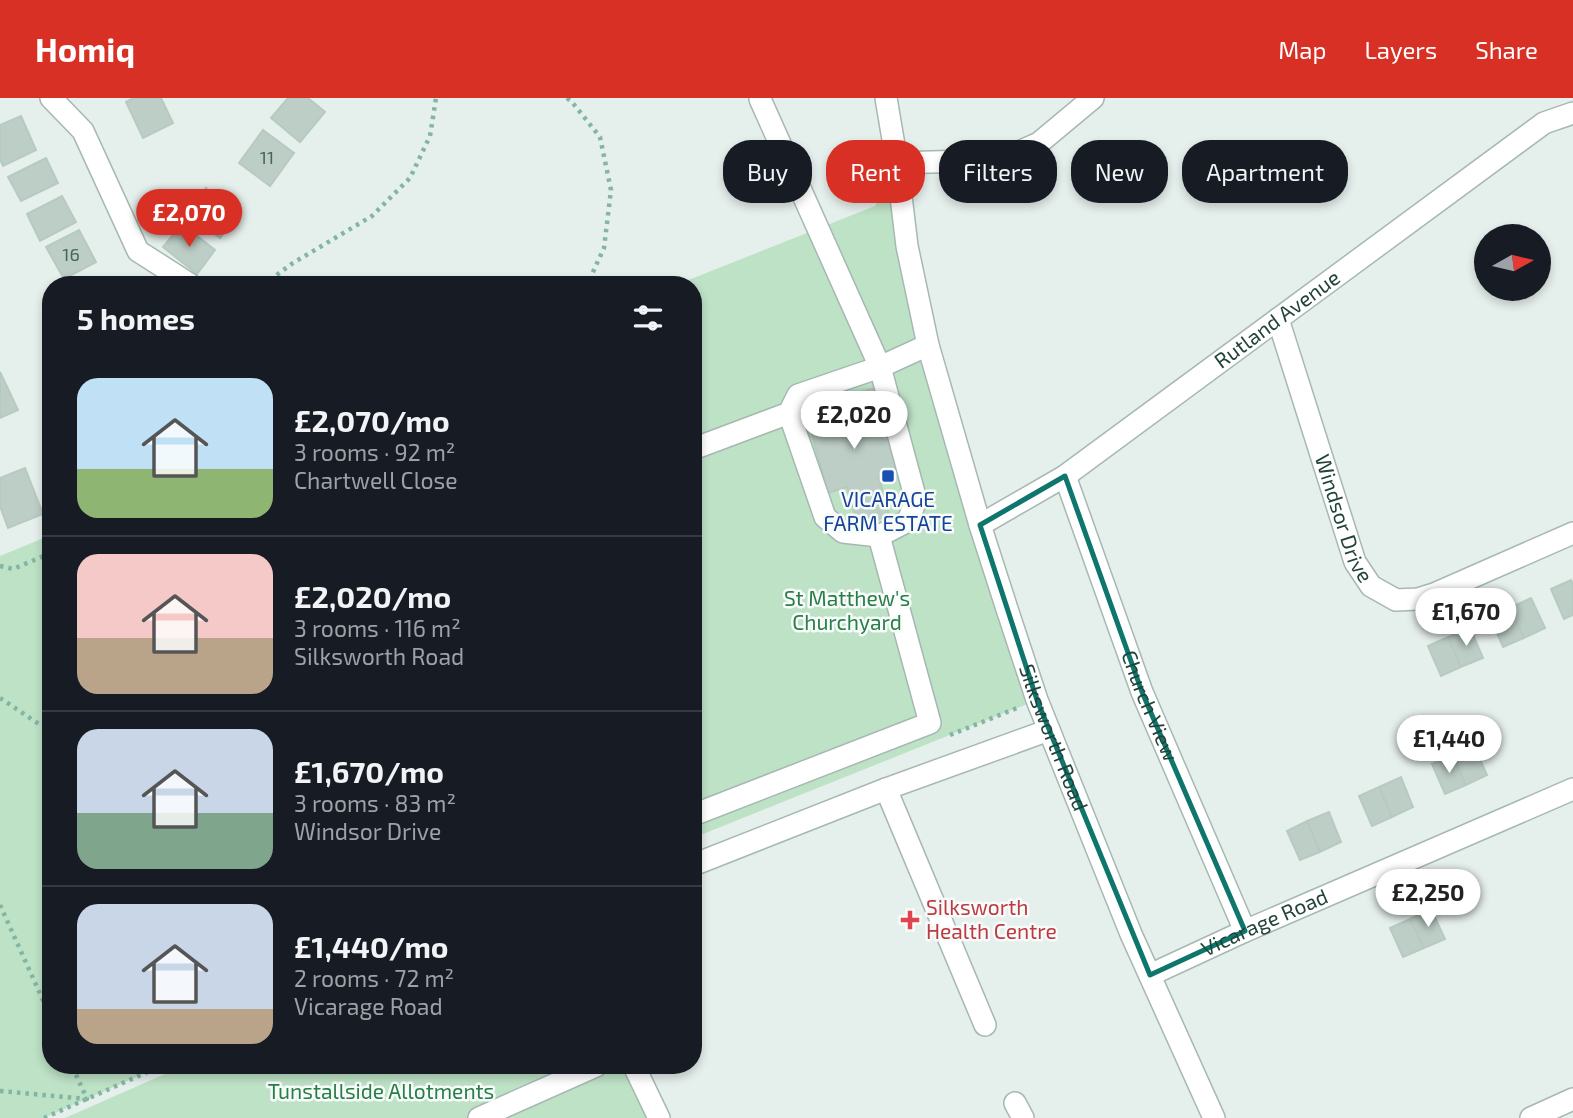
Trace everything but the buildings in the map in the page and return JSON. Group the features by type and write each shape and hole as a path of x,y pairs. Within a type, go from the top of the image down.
{"street":[{"path":"51,98 83,131 138,251 177,276"},
{"name":"Silksworth Road","path":"886,98 893,140"},
{"path":"925,162 1001,160 1039,143 1072,105 1093,98"},
{"path":"761,99 880,367 916,500 908,521 879,536 843,532 825,516 789,413"},
{"name":"Rutland Avenue","path":"980,524 1065,476 1544,123 1573,113"},
{"name":"Silksworth Road","path":"902,203 907,246 928,345 980,524 1037,700 1131,934 1214,1118"},
{"name":"Windsor Drive","path":"1278,319 1355,562 1371,586 1396,600 1418,599 1573,533"},
{"path":"702,446 789,413 798,395 880,367 928,345"},
{"name":"Church View","path":"1065,476 1142,692 1245,931"},
{"path":"702,812 930,723 879,536"},
{"path":"702,861 886,789 1049,730"},
{"path":"886,789 985,1025"},
{"name":"Vicarage Road","path":"1150,975 1573,789"},
{"path":"479,1118 578,1074"},
{"path":"638,1074 659,1118"},
{"path":"1531,1118 1573,1099"}],"path":[{"path":"275,276 372,216 410,178 430,136 436,98"},
{"path":"567,98 600,137 611,190 604,248 591,276"},
{"path":"0,566 13,569 42,557"},
{"path":"0,698 42,725"},
{"path":"0,905 42,998"},
{"path":"76,1074 87,1099"},
{"path":"44,1118 143,1074"},
{"path":"0,1091 87,1099"}],"highlighted area":[{"path":"1065,476 1142,692 1245,931 1150,975 1037,700 980,525"}],"green space":[{"name":"St Matthew's Churchyard","path":"877,203 902,203 907,246 1037,700 702,834 702,276 699,276 875,206"},
{"path":"42,539 42,1074 143,1074 44,1118 0,1118 0,556"},
{"name":"Tunstallside Allotments","path":"165,1074 629,1074 650,1118 65,1118"}],"place":[{"name":"VICARAGE FARM ESTATE","path":"888,476"},
{"name":"Silksworth Health Centre","path":"910,920"}]}
